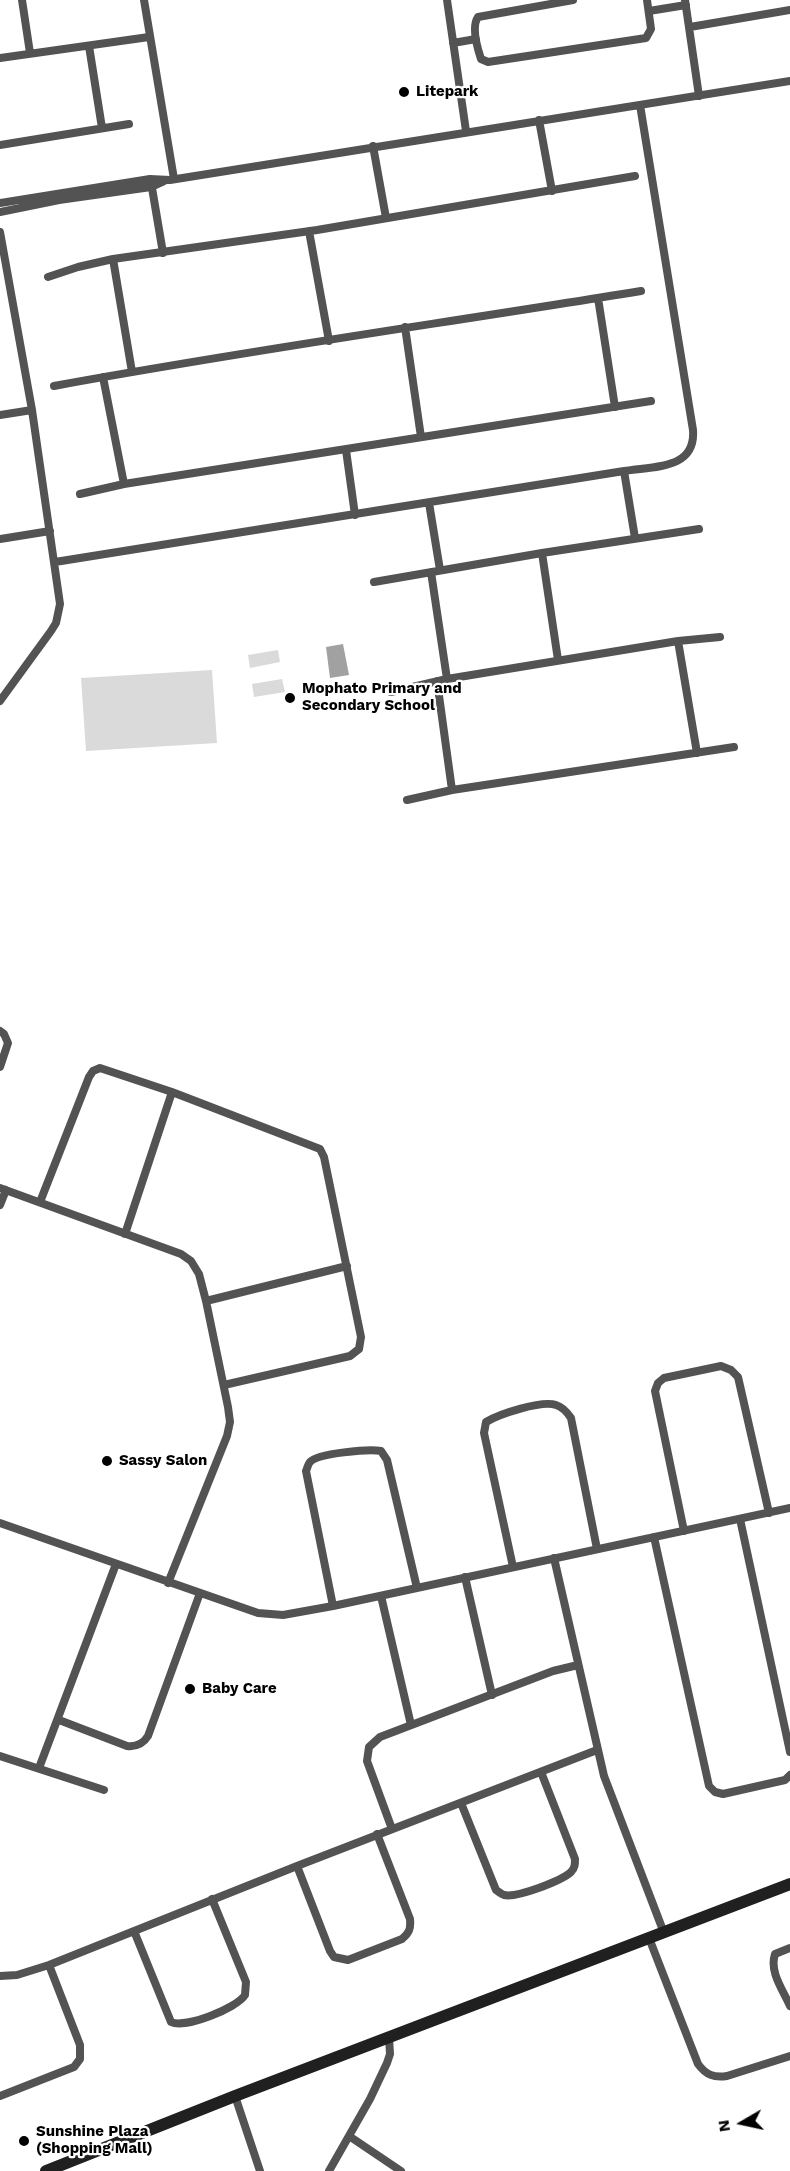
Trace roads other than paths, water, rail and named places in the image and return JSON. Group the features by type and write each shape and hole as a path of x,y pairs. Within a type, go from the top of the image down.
{"street":[{"path":"22,0 30,53"},
{"path":"144,0 170,180"},
{"path":"447,0 466,131"},
{"path":"573,0 481,16 475,22 476,39 481,58 488,62 646,38 651,33 647,0"},
{"path":"789,0 790,6"},
{"path":"649,11 686,3 699,96"},
{"path":"690,27 790,10"},
{"path":"0,58 149,37"},
{"path":"453,44 476,39"},
{"path":"89,46 102,128"},
{"path":"0,204 151,183 790,81"},
{"path":"55,562 674,463 690,453 694,441 640,105"},
{"path":"539,120 552,191"},
{"path":"0,145 129,124"},
{"path":"372,146 386,218"},
{"path":"48,277 113,259 309,231 636,176"},
{"path":"0,212 151,183"},
{"path":"151,183 163,253"},
{"path":"309,231 329,341"},
{"path":"0,232 32,410 60,604 56,623 0,701"},
{"path":"113,259 132,372"},
{"path":"54,386 405,327 641,291"},
{"path":"598,298 615,407"},
{"path":"405,327 422,436"},
{"path":"103,377 124,484"},
{"path":"80,494 124,484 651,401"},
{"path":"0,415 32,410"},
{"path":"346,450 355,515"},
{"path":"624,471 634,538"},
{"path":"429,503 447,679"},
{"path":"374,582 699,529"},
{"path":"0,539 50,531"},
{"path":"542,553 558,660"},
{"path":"391,692 447,679 558,660 678,641 720,637"},
{"path":"678,641 697,753"},
{"path":"437,681 452,790"},
{"path":"407,800 452,790 734,747"},
{"path":"0,1031 8,1043 0,1067"},
{"path":"40,1202 93,1071 104,1069 172,1092 320,1149 324,1157 361,1337 359,1349 350,1356 224,1385"},
{"path":"125,1233 172,1092"},
{"path":"0,1205 3,1189 181,1254 191,1262 199,1274 230,1422 168,1583"},
{"path":"206,1301 347,1266"},
{"path":"684,1531 655,1390 657,1383 664,1378 687,1373 721,1366 738,1377 769,1513"},
{"path":"513,1567 484,1433 486,1422 496,1416 546,1403 565,1410 571,1418 597,1549"},
{"path":"333,1606 306,1471 309,1463 316,1458 371,1449 381,1451 387,1460 417,1588"},
{"path":"0,1523 168,1583 258,1613 271,1615 333,1606 790,1509"},
{"path":"740,1519 790,1752"},
{"path":"654,1537 709,1786 715,1792 723,1794 785,1780 790,1775"},
{"path":"554,1558 597,1750 613,1802 664,1933"},
{"path":"39,1768 116,1564"},
{"path":"465,1577 492,1695"},
{"path":"59,1720 128,1746 144,1742 200,1593"},
{"path":"381,1596 411,1725"},
{"path":"392,1829 367,1761 367,1753 374,1741 553,1671 578,1665"},
{"path":"0,1976 17,1975 49,1965 377,1834 597,1750"},
{"path":"0,1756 104,1790"},
{"path":"461,1803 496,1890 502,1895 510,1895 543,1886 571,1872 575,1866 575,1859 541,1772"},
{"path":"297,1866 334,1957 348,1960 402,1939 411,1928 410,1919 377,1834"},
{"path":"46,2171 235,2096 790,1884"},
{"path":"134,1931 171,2022 183,2025 235,2005 245,1995 246,1982 212,1899"},
{"path":"649,1938 698,2064 703,2071 717,2077 727,2076 790,2055"},
{"path":"790,1948 775,1954 772,1962 790,2006"},
{"path":"0,2096 74,2067 80,2059 80,2045 49,1965"},
{"path":"329,2171 387,2063 390,2054 389,2037"},
{"path":"235,2096 260,2171"},
{"path":"349,2136 398,2170"}],"place":[{"name":"Litepark","path":"404,92"},
{"name":"Mophato Primary and Secondary School","path":"290,698"},
{"name":"Sassy Salon","path":"107,1461"},
{"name":"Baby Care","path":"190,1689"},
{"name":"Sunshine Plaza (Shopping Mall)","path":"24,2141"}]}
